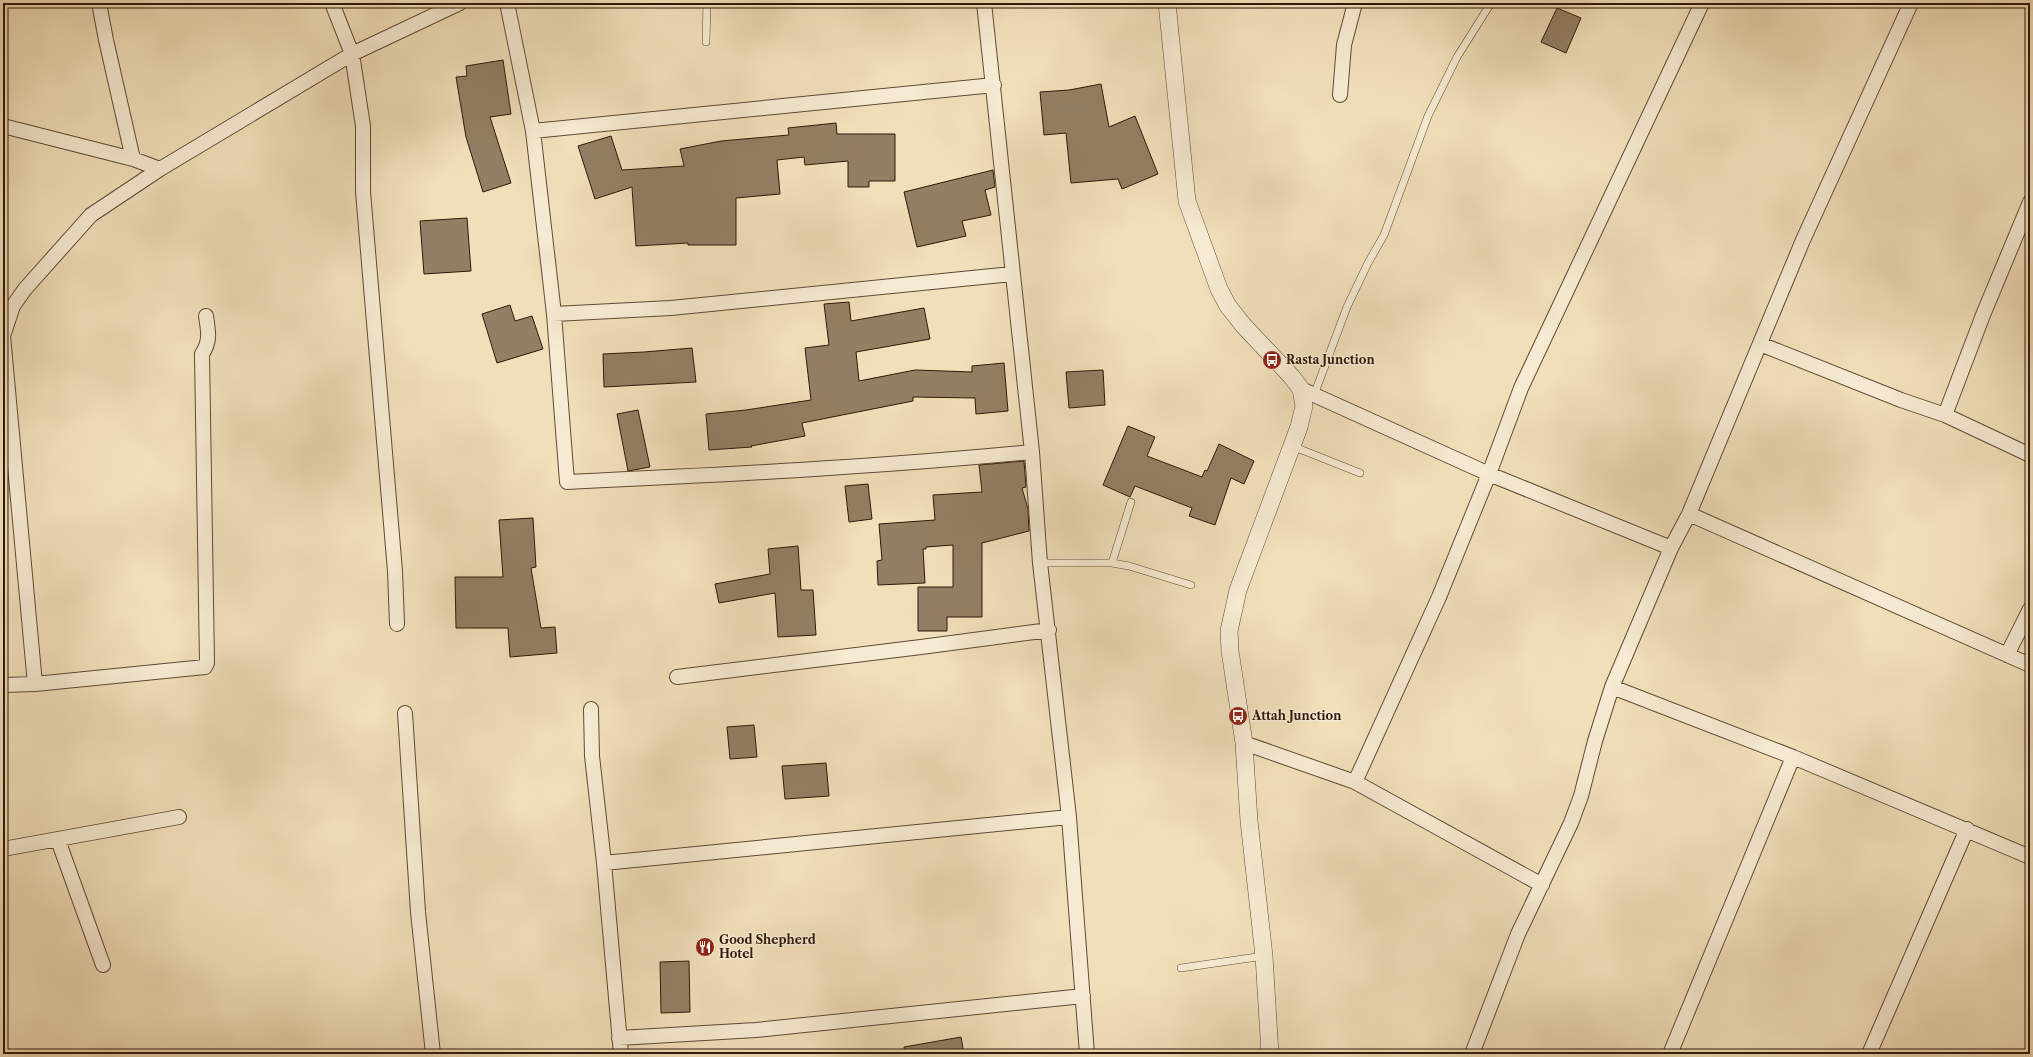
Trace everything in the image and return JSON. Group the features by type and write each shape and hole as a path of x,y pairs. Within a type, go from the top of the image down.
{"street":[{"path":"99,3 133,159"},
{"path":"332,3 352,54 363,126 363,192 394,563 397,624"},
{"path":"35,684 4,336 5,320 13,306 25,289 91,215 160,169 352,54 460,3"},
{"path":"507,3 533,131 554,314 567,482 911,464 1032,452"},
{"path":"984,3 994,85 1012,274 1032,452 1040,563 1049,630 1069,817 1087,1054"},
{"path":"1167,3 1187,201 1219,290 1228,306 1243,325 1308,392 1489,474 1671,548"},
{"path":"1340,95 1344,45 1355,3"},
{"path":"1355,782 1439,597 1489,474 1521,388 1702,3"},
{"path":"1472,1054 1518,934 1571,823 1581,796 1594,741 1612,687 1671,548 1689,514 1804,240 1911,3"},
{"path":"533,131 994,85"},
{"path":"3,126 133,159 160,169"},
{"path":"1945,415 1983,315 2030,202"},
{"path":"554,314 670,308 1012,274"},
{"path":"3,685 35,684 205,667 207,663 202,354 207,347 209,337 206,316"},
{"path":"1760,344 1901,400 1945,415 2030,455"},
{"path":"1270,1054 1264,956 1249,821 1244,743 1230,651 1229,631 1238,590 1292,445 1308,392"},
{"path":"1689,514 2030,665"},
{"path":"2007,655 2030,609"},
{"path":"677,677 1049,630"},
{"path":"1612,687 1793,757 1967,829 2030,857"},
{"path":"591,709 592,756 604,864 621,1054"},
{"path":"404,713 418,912 433,1054"},
{"path":"1244,743 1355,782 1542,885"},
{"path":"1670,1054 1729,915 1793,757"},
{"path":"3,849 179,817"},
{"path":"604,864 1069,817"},
{"path":"1869,1054 1967,829"},
{"path":"58,840 103,965"},
{"path":"619,1038 756,1030 1083,996"}],"lane":[{"path":"706,42 707,3"},
{"path":"1308,392 1368,263 1384,235 1428,116 1457,57 1491,3"},
{"path":"1292,445 1360,473"},
{"path":"1112,563 1131,502"},
{"path":"1040,563 1112,563 1129,566 1191,585"},
{"path":"1182,968 1264,956"}],"building":[{"path":"1557,8 1581,18 1566,53 1541,42"},
{"path":"503,60 511,114 490,117 511,183 483,192 466,137 456,77 467,76 466,66"},
{"path":"1101,84 1109,127 1135,116 1158,174 1122,189 1118,179 1071,183 1066,133 1044,135 1040,92 1069,90"},
{"path":"836,123 837,134 895,134 895,181 869,181 869,187 848,187 848,161 805,165 804,157 777,160 780,194 736,198 736,245 688,245 688,243 636,246 632,187 595,199 578,146 611,136 622,170 684,166 680,149 721,141 789,135 788,128"},
{"path":"993,170 995,187 985,190 991,215 962,221 966,236 917,247 904,192"},
{"path":"467,218 471,271 424,274 420,221"},
{"path":"849,302 851,321 924,308 930,339 856,352 859,381 915,370 972,372 972,366 1004,363 1008,411 976,414 975,398 913,397 913,401 802,423 805,436 751,446 752,447 709,450 706,414 746,410 811,400 805,348 829,345 824,304"},
{"path":"510,305 515,321 532,316 543,349 497,363 482,314"},
{"path":"692,348 696,382 604,387 603,354"},
{"path":"1103,370 1105,405 1069,408 1066,372"},
{"path":"638,410 650,467 628,471 617,414"},
{"path":"1128,426 1155,437 1147,456 1202,477 1205,470 1207,471 1219,444 1254,461 1244,484 1231,478 1215,525 1189,516 1192,508 1135,486 1130,497 1103,485"},
{"path":"1024,461 1026,487 1022,488 1028,509 1029,531 982,543 982,617 947,617 947,631 918,631 918,587 953,587 953,545 926,547 926,549 923,549 925,583 878,585 877,561 882,560 879,524 935,520 933,495 982,492 979,465"},
{"path":"868,484 872,519 849,522 845,486"},
{"path":"533,518 536,567 531,568 541,628 555,627 557,653 510,657 508,628 456,628 455,577 503,577 499,520"},
{"path":"798,546 801,590 813,590 816,635 778,637 775,593 719,603 715,584 770,574 768,549"},
{"path":"754,725 757,757 730,759 727,727"},
{"path":"826,763 829,796 785,799 782,766"},
{"path":"689,961 690,1012 661,1013 660,962"},
{"path":"961,1037 964,1054 905,1054 904,1047"}],"place":[{"name":"Rasta Junction","path":"1272,360"},
{"name":"Attah Junction","path":"1238,716"},
{"name":"Good Shepherd Hotel","path":"705,947"}]}
